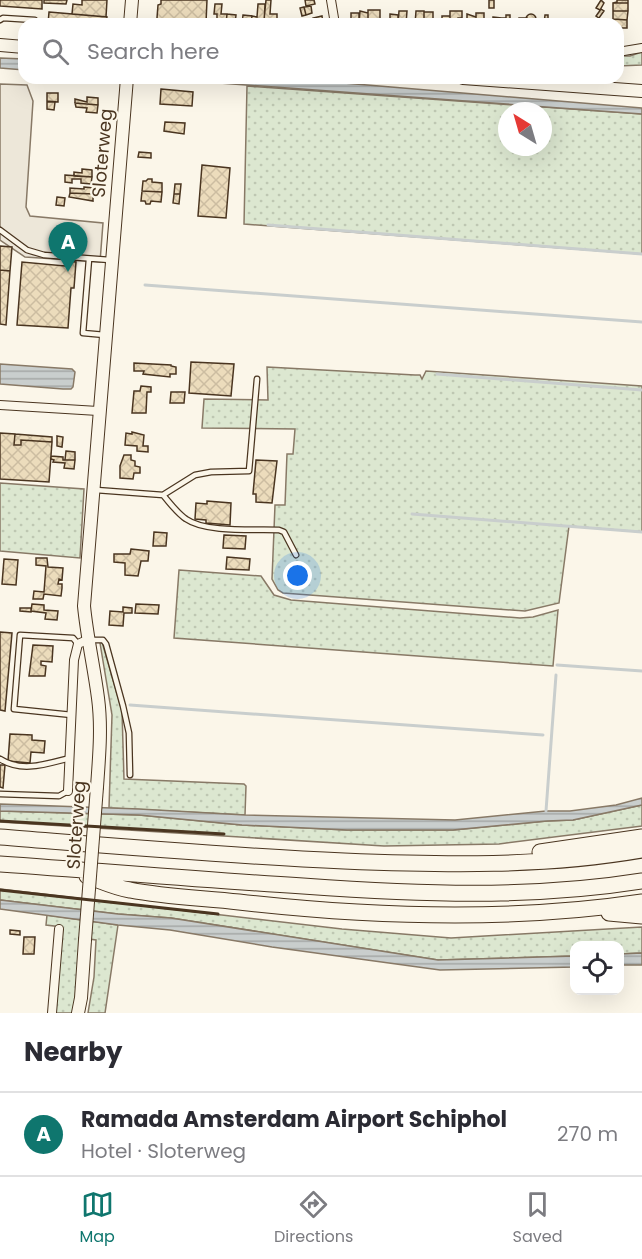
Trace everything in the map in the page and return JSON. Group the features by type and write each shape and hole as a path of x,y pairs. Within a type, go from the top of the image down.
{"highway":[{"path":"0,837 274,858 472,865 545,861 642,850"},
{"path":"472,865 556,849 642,837"},
{"path":"0,864 258,884 444,894 517,892 642,881"},
{"path":"64,869 129,890 304,909 385,914 477,916 573,910 642,902"},
{"path":"573,910 642,916"}],"street":[{"path":"130,18 132,0"},
{"path":"331,0 334,18"},
{"path":"0,45 18,46"},
{"path":"624,51 642,48"},
{"name":"Sloterweg","path":"78,1013 81,998 100,736 98,699 83,642 84,606 126,84"},
{"path":"546,84 642,91"},
{"path":"0,405 98,411"},
{"name":"Sloterweg","path":"68,791 74,660 83,642"},
{"path":"52,1013 60,929"}],"lane":[{"path":"0,20 3,18 18,19"},
{"path":"0,230 27,250 44,255 111,260"},
{"path":"89,259 83,333 105,334"},
{"path":"93,490 163,495 195,475 211,472 249,471 257,379"},
{"path":"163,495 180,514 197,525 284,532 296,555"},
{"path":"72,715 14,709 20,635 73,638 83,642 104,640 129,734 130,775"},
{"path":"0,759 9,765 35,767 70,758"},
{"path":"0,794 59,796 68,791"}],"green space":[{"path":"642,52 642,65 624,66 624,56"},
{"path":"247,86 498,104 498,156 552,156 552,108 642,114 642,254 244,224"},
{"path":"267,367 420,375 422,379 426,371 642,386 642,532 569,526 559,603 525,611 283,593 278,590 272,579 275,505 285,505 287,454 293,454 295,429 202,428 204,399 268,400"},
{"path":"0,483 84,489 80,558 0,551"},
{"path":"179,570 261,576 274,595 291,600 520,618 558,610 553,666 174,638"},
{"path":"102,642 122,711 124,779 244,784 246,786 245,815 109,808 112,715 100,643"},
{"path":"642,805 642,826 499,844 384,846 0,822 0,811 139,815 242,825 347,830 453,830 573,820"},
{"path":"0,889 342,929 451,938 642,927 642,953 624,954 624,941 570,941 570,956 438,960 171,918 0,900"},
{"path":"47,915 118,925 105,1013 88,1013 94,977 96,940 82,938 74,1013 55,1013 62,927 46,925"}],"shaded area":[{"path":"0,58 18,59 18,70 0,68"},
{"path":"0,84 27,85 33,101 26,207 30,216 103,223 100,262 25,257 0,240"},
{"path":"234,84 356,84 642,108 642,114 552,107 552,102 498,103"},
{"path":"0,364 72,369 75,372 73,387 63,389 0,384"},
{"path":"642,798 642,805 573,820 453,830 347,830 242,825 139,815 0,811 0,804 245,815 455,820 546,811 570,811 616,805"},
{"path":"0,900 171,918 438,960 570,956 570,967 440,970 272,947 170,930 0,909"},
{"path":"642,953 642,965 624,965 624,954"}],"building":[{"path":"0,0 42,0 42,9 0,6"},
{"path":"44,0 67,0 66,4 44,3"},
{"path":"82,0 107,0 106,17 72,14 73,4 82,5"},
{"path":"161,0 207,0 206,18 157,18 158,5 161,4"},
{"path":"266,0 271,0 270,14 277,14 277,18 264,18"},
{"path":"305,0 314,0 315,4 306,6"},
{"path":"489,0 494,0 494,8 489,8"},
{"path":"601,0 604,3 600,10 596,8"},
{"path":"617,0 628,0 628,3 613,3"},
{"path":"613,3 628,3 628,11 613,11"},
{"path":"215,4 222,4 221,14 227,14 227,18 217,18 217,14 214,14"},
{"path":"258,4 265,4 264,18 252,18 252,16 257,17"},
{"path":"311,6 312,13 306,15 304,7"},
{"path":"304,7 306,15 302,16 300,8"},
{"path":"601,9 604,11 599,18 596,16"},
{"path":"368,10 380,10 380,18 368,18"},
{"path":"360,11 368,13 368,18 359,18"},
{"path":"399,11 407,11 406,18 398,18"},
{"path":"416,11 424,11 424,18 415,18"},
{"path":"450,11 462,11 462,18 450,18"},
{"path":"613,11 628,11 627,20 613,18"},
{"path":"49,12 107,17 107,18 48,18"},
{"path":"424,12 433,12 433,18 424,18"},
{"path":"351,13 359,13 359,18 351,18"},
{"path":"476,13 484,13 484,18 476,18"},
{"path":"227,14 236,15 236,18 227,18"},
{"path":"390,14 398,15 398,18 390,18"},
{"path":"243,15 252,16 252,18 243,18"},
{"path":"527,15 535,15 536,18 526,18"},
{"path":"624,20 627,20 627,28 624,28"},
{"path":"161,89 193,92 192,106 160,104"},
{"path":"47,93 58,93 58,102 47,101"},
{"path":"87,97 98,98 98,105 75,103 75,99 87,102"},
{"path":"47,102 55,102 54,110 47,109"},
{"path":"75,103 98,105 97,113 86,112 87,108 76,107"},
{"path":"165,122 185,123 184,134 164,131"},
{"path":"139,152 151,153 151,158 138,157"},
{"path":"202,165 230,168 226,218 198,216"},
{"path":"82,169 92,170 92,177 74,176 74,172 82,173"},
{"path":"65,175 92,177 91,184 81,183 81,179 72,179 72,183 65,182"},
{"path":"148,179 162,183 162,192 142,191 143,181"},
{"path":"175,184 181,184 180,194 174,194"},
{"path":"84,187 94,188 93,194 70,193 70,188 84,189"},
{"path":"142,191 162,192 161,202 151,201 150,204 146,204 145,201 141,201"},
{"path":"70,193 93,194 93,201 69,197"},
{"path":"174,194 180,194 179,204 173,203"},
{"path":"57,197 65,198 64,206 56,205"},
{"path":"0,246 12,247 10,271 0,270"},
{"path":"66,261 76,262 74,288 71,288 68,328 17,325 22,262 65,266"},
{"path":"0,270 10,271 6,325 0,324"},
{"path":"191,362 234,364 231,396 189,393"},
{"path":"134,363 171,365 176,367 176,374 170,374 170,377 143,374 144,371 134,371"},
{"path":"141,386 151,387 151,392 147,392 146,413 132,413 134,391 140,391"},
{"path":"171,392 185,392 184,403 170,403"},
{"path":"132,432 144,435 143,446 148,446 148,452 137,451 137,446 125,445 126,433 132,434"},
{"path":"0,433 15,434 14,445 21,445 21,440 52,442 49,482 0,479"},
{"path":"15,434 52,437 52,442 21,440 21,445 14,445"},
{"path":"57,436 63,437 62,447 57,446"},
{"path":"66,451 75,452 75,460 65,460"},
{"path":"124,455 131,455 135,466 140,467 140,473 134,473 133,479 120,478 120,466"},
{"path":"51,456 63,457 63,460 75,460 74,469 64,468 65,463 53,462"},
{"path":"256,460 277,461 272,503 256,502 256,494 253,494"},
{"path":"207,501 231,503 230,525 206,523 206,520 195,519 196,503 207,504"},
{"path":"154,532 167,533 166,546 153,546"},
{"path":"224,535 246,536 245,549 223,548"},
{"path":"131,549 149,551 148,561 141,561 138,576 125,575 125,563 114,562 114,554 130,554"},
{"path":"227,557 250,559 249,570 226,569"},
{"path":"36,558 47,558 48,567 63,568 62,580 59,579 58,584 62,584 61,596 44,594 43,599 33,599 34,591 44,592 46,566 36,565"},
{"path":"4,559 18,560 16,585 2,584"},
{"path":"32,604 44,605 44,610 58,611 57,620 45,619 46,613 31,611"},
{"path":"136,604 159,605 158,614 135,613"},
{"path":"123,607 132,608 132,613 124,613 123,626 109,625 110,611 123,612"},
{"path":"20,608 31,608 31,612 20,611"},
{"path":"0,632 12,633 5,711 0,710"},
{"path":"33,645 53,646 52,662 41,661 41,665 46,666 45,676 29,676"},
{"path":"10,734 32,735 32,740 45,741 44,753 31,752 30,763 8,761"},
{"path":"0,765 5,765 3,788 0,787"},
{"path":"10,930 20,931 20,935 10,934"},
{"path":"24,937 35,937 34,954 23,954"}],"waterway":[{"path":"268,225 642,254"},
{"path":"145,285 642,322"},
{"path":"437,374 642,390"},
{"path":"412,514 642,532"},
{"path":"557,665 642,671"},
{"path":"546,811 556,675"},
{"path":"130,705 543,735"}],"wall":[{"path":"0,821 224,834"},
{"path":"0,890 218,914"}],"place":[{"name":"Ramada Amsterdam Airport Schiphol","path":"68,272"}]}
